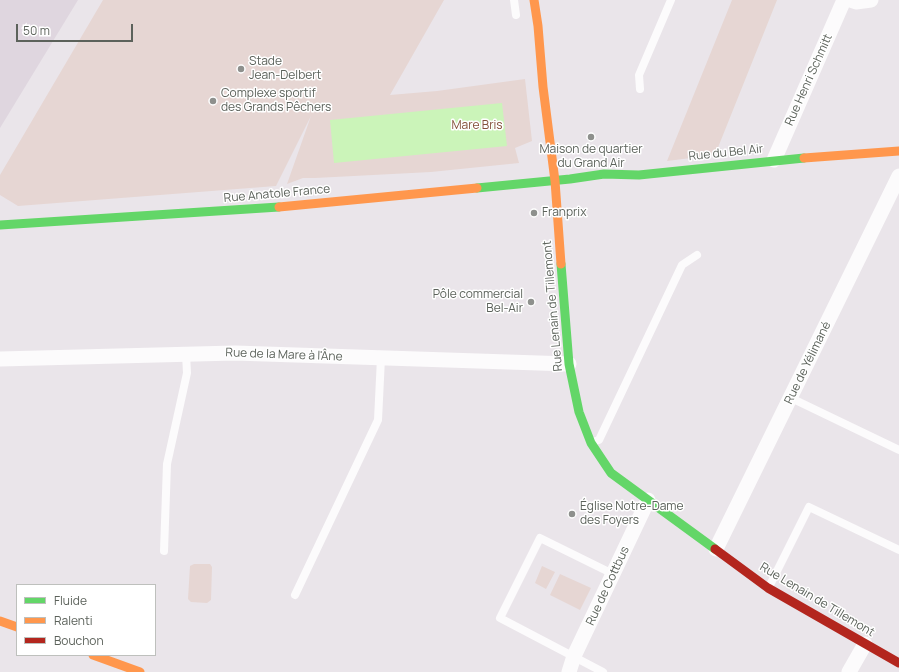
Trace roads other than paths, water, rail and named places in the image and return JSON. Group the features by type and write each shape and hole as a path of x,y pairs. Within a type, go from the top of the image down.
{"street":[{"name":"Rue Lenain de Tillemont","path":"534,0 555,181 569,364 579,412 591,443 612,473 768,588 899,663"},
{"name":"Rue Henri Schmitt","path":"774,160 844,0"},
{"path":"850,0 856,2 871,0"},
{"name":"Rue du Bel Air","path":"555,181 604,174 639,174 774,160 899,151"},
{"name":"Rue de Yélimané","path":"716,549 899,176"},
{"name":"Rue Anatole France","path":"0,225 278,207 555,181"},
{"name":"Rue de la Mare à l'Âne","path":"0,359 235,352 569,364"},
{"name":"Rue de Cottbus","path":"569,672 574,656 648,500"},
{"path":"0,621 16,628"},
{"path":"849,672 865,644"},
{"path":"96,656 140,672"}],"lane":[{"path":"514,0 516,16"},
{"path":"640,89 639,75 671,0"},
{"path":"591,443 599,440 682,265 697,255"},
{"path":"164,551 167,464 187,373 186,354"},
{"path":"295,595 378,420 381,358"},
{"path":"791,398 899,450"},
{"path":"768,588 809,507 899,550"},
{"path":"603,672 500,618 540,538 613,574"}],"place":[{"name":"Stade Jean-Delbert","path":"241,69"},
{"name":"Complexe sportif des Grands Pêchers","path":"213,101"},
{"name":"Maison de quartier du Grand Air","path":"591,137"},
{"name":"Franprix","path":"534,213"},
{"name":"Pôle commercial Bel-Air","path":"531,302"},
{"name":"Église Notre-Dame des Foyers","path":"572,514"}],"park label":[{"name":"Mare Bris","path":"477,126"}]}
